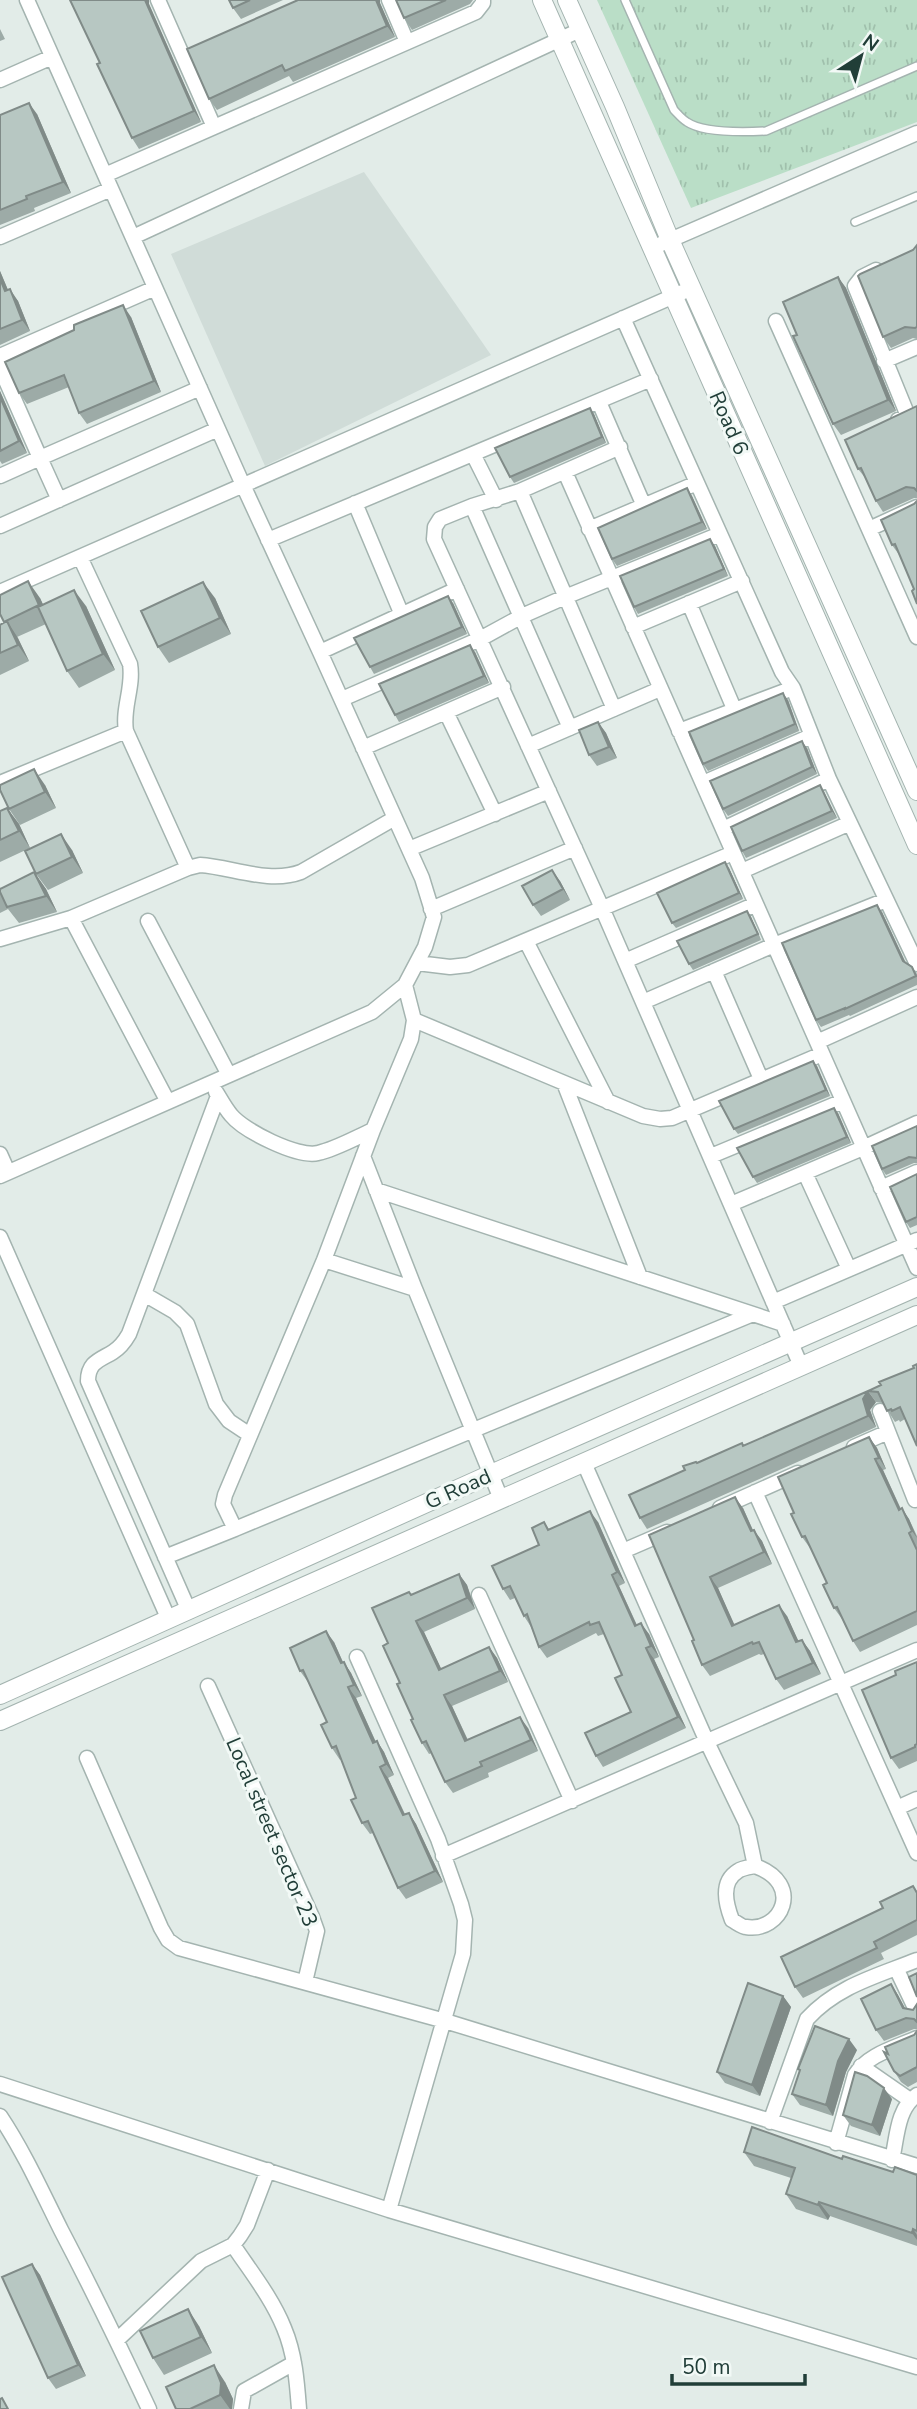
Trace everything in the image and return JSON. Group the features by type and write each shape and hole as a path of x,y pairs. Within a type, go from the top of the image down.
{"street":[{"path":"0,1154 4,1174 168,1102 214,1089 229,1075 372,1012 405,985 425,947 434,917 422,878 27,0"},
{"path":"158,0 188,52 214,127"},
{"path":"389,0 407,42"},
{"path":"0,237 214,127 475,12 483,0"},
{"name":"Road 6","path":"542,0 917,845"},
{"name":"Road 6","path":"567,0 670,240 917,791"},
{"path":"132,237 580,30"},
{"path":"0,80 52,57"},
{"path":"652,248 917,134"},
{"path":"883,427 913,414 884,361 855,286 862,277 884,267"},
{"path":"0,356 155,288"},
{"path":"0,592 692,288"},
{"path":"623,318 782,672 793,688 829,779 917,964"},
{"path":"775,321 839,446 869,529 917,637"},
{"path":"884,361 917,347"},
{"path":"0,367 59,500"},
{"path":"268,540 651,379"},
{"path":"0,476 200,388"},
{"path":"599,402 644,506"},
{"path":"0,526 218,429"},
{"path":"620,447 520,491 440,519 435,527 434,538 602,908 801,1366"},
{"path":"472,454 496,500"},
{"path":"565,472 881,1188 912,1242 917,1268"},
{"path":"589,528 697,483"},
{"path":"520,491 614,709"},
{"path":"355,503 402,615"},
{"path":"472,506 570,728"},
{"path":"869,529 917,508"},
{"path":"342,699 480,639 565,597 720,534"},
{"path":"79,557 130,664 132,675 124,713 125,730 188,867"},
{"path":"634,627 742,581"},
{"path":"320,652 457,589"},
{"path":"902,603 917,596"},
{"path":"689,603 736,711"},
{"path":"363,748 503,687"},
{"path":"679,731 793,688"},
{"path":"528,746 660,689"},
{"path":"446,712 495,814"},
{"path":"0,783 125,730"},
{"path":"703,783 811,736"},
{"path":"723,829 829,779"},
{"path":"409,849 549,791"},
{"path":"0,939 71,918 200,864 276,877 289,876 395,818"},
{"path":"742,871 850,823"},
{"path":"431,909 575,848"},
{"path":"417,962 450,967 468,965 733,853"},
{"path":"643,1002 886,900"},
{"path":"625,961 755,904"},
{"path":"71,918 168,1102"},
{"path":"148,921 229,1075"},
{"path":"526,941 608,1102"},
{"path":"714,971 761,1079"},
{"path":"234,1529 223,1503 324,1260 411,1039 414,1020 405,985"},
{"path":"414,1020 608,1102 643,1116 660,1119 672,1118 761,1079 917,997"},
{"path":"564,1083 640,1277"},
{"path":"214,1089 240,1124 294,1151 318,1153 373,1130"},
{"path":"189,1611 88,1381 88,1373 98,1359 114,1352 129,1334 214,1089"},
{"path":"711,1156 843,1101"},
{"path":"731,1204 917,1123"},
{"path":"363,1156 501,1499"},
{"path":"881,1188 917,1172"},
{"path":"804,1173 849,1269"},
{"path":"376,1190 783,1324"},
{"path":"0,1237 169,1620"},
{"path":"773,1302 912,1242"},
{"path":"324,1260 415,1289"},
{"name":"G Road","path":"0,1695 491,1474 917,1287"},
{"path":"144,1294 175,1312 187,1324 216,1404 229,1421 250,1436"},
{"path":"165,1557 752,1314"},
{"name":"G Road","path":"0,1721 917,1315"},
{"path":"880,1411 916,1501"},
{"path":"840,1454 888,1432"},
{"path":"584,1462 707,1742 746,1823 755,1866"},
{"path":"707,1514 816,1465"},
{"path":"755,1492 917,1853"},
{"path":"623,1551 683,1524"},
{"path":"479,1595 572,1801"},
{"path":"443,1856 917,1650"},
{"path":"357,1657 443,1856 465,1920 463,1954 389,2210"},
{"name":"Local street sector 23","path":"208,1686 317,1931 305,1982"},
{"path":"87,1758 168,1940 179,1948 445,2021 917,2166"},
{"path":"897,1808 917,1799"},
{"path":"755,1866 773,1875 781,1883 785,1895 783,1906 774,1918 760,1926 746,1927 732,1920 725,1900 727,1885 737,1871 755,1866"},
{"path":"770,2122 807,2019 838,1991 917,1960"},
{"path":"896,1968 917,2012"},
{"path":"836,2143 855,2075 861,2066 869,2059 917,2038"},
{"path":"861,2066 913,2098 903,2110 892,2160"},
{"path":"0,2084 389,2210 917,2367"},
{"path":"0,2116 14,2137 149,2409"},
{"path":"117,2340 201,2261 233,2245 247,2225 268,2170"},
{"path":"233,2245 285,2329 294,2363 299,2409"},
{"path":"241,2409 244,2391 294,2363"}],"lane":[{"path":"625,0 674,110 688,123 702,127 747,132 766,131 917,66"},
{"path":"855,222 917,196"}],"shaded area":[{"path":"364,172 491,355 265,466 171,254"}],"green space":[{"path":"597,0 917,0 917,122 691,208"}],"building":[{"path":"70,0 145,0 194,111 132,138"},
{"path":"229,0 250,0 233,8"},
{"path":"298,0 376,0 387,26 285,71 282,65 209,99 187,49"},
{"path":"396,0 446,0 404,18"},
{"path":"29,103 63,182 26,196 27,199 0,210 0,115"},
{"path":"917,245 917,327 905,327 883,337 858,276 913,250"},
{"path":"838,277 888,400 833,424 793,336 797,335 783,302"},
{"path":"0,279 5,291 10,289 22,320 0,329"},
{"path":"123,305 154,381 79,413 64,375 19,393 5,362 74,330 74,325"},
{"path":"0,397 19,441 0,451"},
{"path":"917,406 917,491 906,487 876,501 845,440"},
{"path":"590,408 602,437 510,477 495,448"},
{"path":"687,488 702,522 612,559 598,528"},
{"path":"917,501 917,604 912,591 914,589 895,544 892,545 881,520"},
{"path":"710,539 724,569 634,607 620,576"},
{"path":"28,581 39,605 4,622 0,614 0,595"},
{"path":"203,582 220,618 158,647 141,611"},
{"path":"74,590 103,654 67,671 38,607"},
{"path":"448,596 462,627 370,667 354,638"},
{"path":"7,621 18,645 0,653 0,625"},
{"path":"470,645 484,676 395,715 379,684"},
{"path":"783,693 795,724 703,764 689,732"},
{"path":"598,722 609,747 589,755 579,730"},
{"path":"802,741 812,767 723,809 710,781"},
{"path":"34,769 45,792 9,809 0,785"},
{"path":"820,785 832,811 742,851 731,827"},
{"path":"7,808 19,831 0,840 0,811"},
{"path":"61,834 72,857 36,874 25,851"},
{"path":"725,862 739,893 672,923 657,893"},
{"path":"552,870 563,889 533,905 522,886"},
{"path":"34,872 46,896 7,907 0,889"},
{"path":"877,905 903,961 912,967 916,976 816,1020 782,943"},
{"path":"747,911 758,934 689,964 677,941"},
{"path":"813,1061 826,1090 734,1129 719,1101"},
{"path":"834,1108 847,1137 753,1177 737,1148"},
{"path":"917,1126 917,1158 909,1157 882,1169 872,1146"},
{"path":"917,1174 917,1217 906,1222 890,1187"},
{"path":"917,1364 917,1446 900,1407 887,1411 878,1392 868,1391 881,1385 879,1382 914,1368"},
{"path":"868,1391 863,1399 868,1416 640,1518 629,1495 685,1470 683,1466 697,1463 742,1443 743,1446"},
{"path":"869,1437 879,1458 875,1459 912,1531 909,1533 917,1550 917,1611 853,1641 823,1585 827,1583 805,1536 802,1537 791,1514 794,1513 778,1477"},
{"path":"735,1497 764,1552 710,1577 732,1626 779,1605 796,1642 802,1640 813,1663 776,1679 759,1642 752,1642 702,1665 649,1535"},
{"path":"590,1511 617,1572 612,1575 635,1626 641,1623 651,1646 646,1648 678,1717 596,1756 585,1733 631,1712 615,1678 622,1675 599,1622 590,1625 589,1622 539,1647 527,1614 524,1616 510,1586 503,1589 492,1566 539,1545 532,1528 544,1522 548,1530"},
{"path":"459,1574 467,1598 416,1621 439,1670 489,1647 500,1671 444,1695 465,1741 520,1717 531,1740 480,1762 482,1766 445,1782 426,1741 422,1743 411,1720 413,1719 397,1684 400,1683 383,1646 388,1643 372,1608"},
{"path":"326,1631 354,1685 348,1687 373,1743 377,1741 386,1764 380,1767 403,1815 409,1813 435,1871 398,1888 368,1821 362,1823 351,1800 356,1798 336,1746 332,1748 321,1725 327,1722 290,1648"},
{"path":"917,1662 917,1744 891,1758 862,1690"},
{"path":"913,1886 917,1893 917,1920 874,1942 877,1948 795,1987 781,1957 883,1908 880,1902"},
{"path":"917,1973 917,1997 909,1977"},
{"path":"748,1983 783,1996 752,2085 717,2072"},
{"path":"891,1984 903,2008 913,2010 917,2004 917,2022 906,2018 876,2030 861,1999"},
{"path":"815,2026 849,2039 838,2061 826,2105 792,2094 800,2070 798,2069"},
{"path":"917,2031 917,2067 900,2076 894,2071 884,2052 888,2054 885,2047 914,2035"},
{"path":"855,2072 867,2076 884,2088 872,2125 843,2115"},
{"path":"752,2127 842,2159 843,2156 893,2172 895,2167 917,2175 917,2231 913,2229 912,2233 819,2202 818,2205 786,2194 795,2168 744,2152"},
{"path":"32,2264 78,2365 48,2378 2,2277"},
{"path":"188,2309 201,2337 153,2358 140,2331"},
{"path":"214,2365 221,2383 220,2395 190,2409 176,2409 166,2387"},
{"path":"2,2398 8,2409 0,2409"}]}
